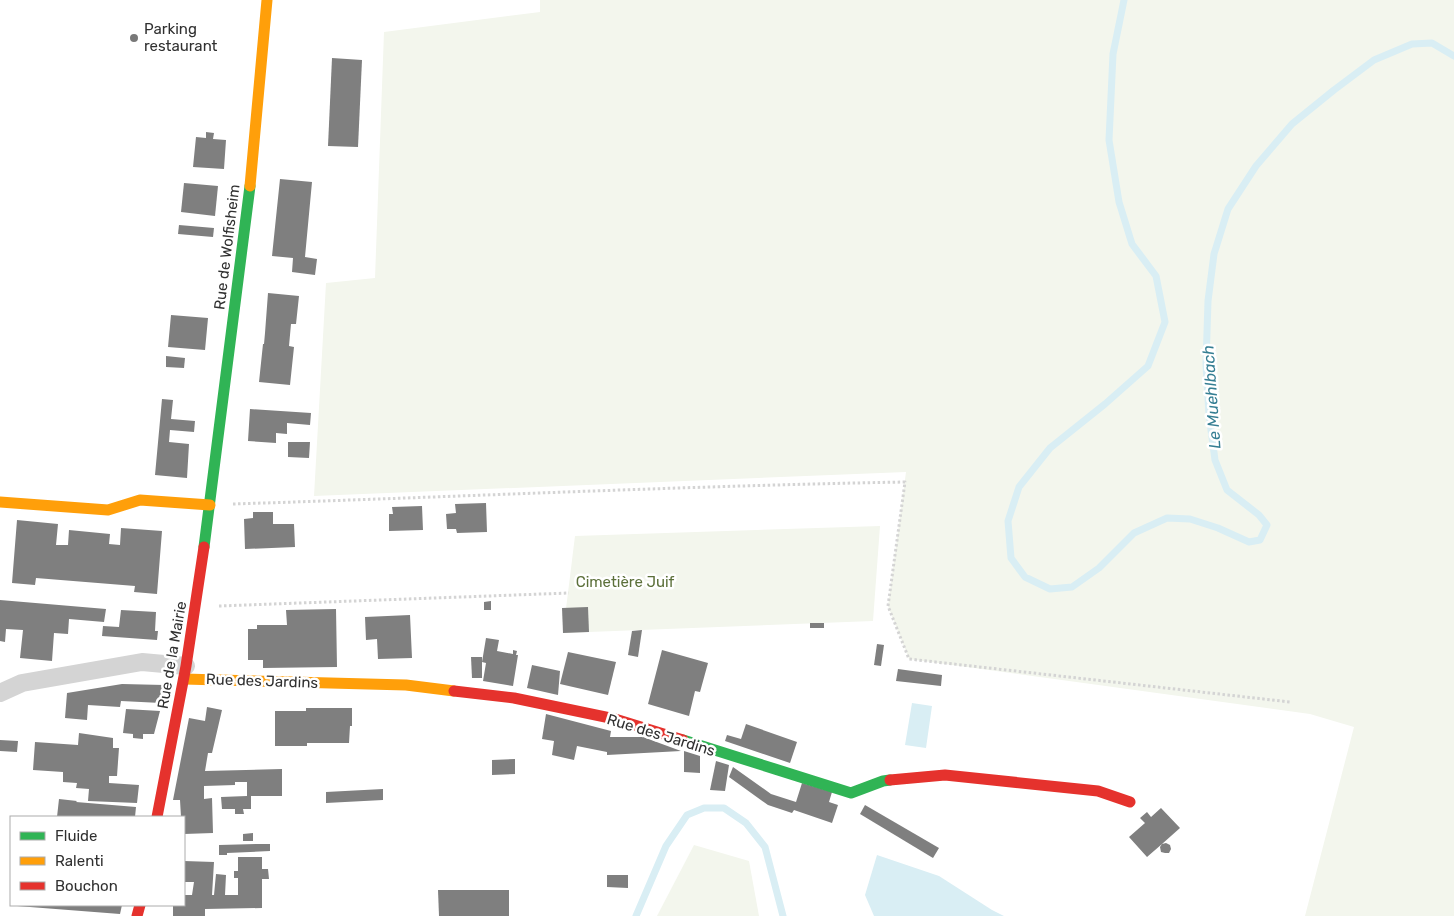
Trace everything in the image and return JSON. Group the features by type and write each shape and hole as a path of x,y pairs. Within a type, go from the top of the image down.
{"street":[{"name":"Rue de Wolfisheim","path":"211,501 253,159 267,0"},
{"path":"0,502 108,510 140,500 211,501"},
{"name":"Rue de la Mairie","path":"156,816 185,672 211,501"},
{"name":"Rue des Jardins","path":"0,693 22,684 142,662 185,672 406,685 514,698 615,719 851,793 883,781 945,775 1098,791 1130,802"}],"path":[{"path":"211,501 559,493 742,485 905,482 888,606 909,659 1290,702"},
{"path":"196,607 569,593"}],"green space":[{"path":"540,0 1454,0 1454,916 1305,916 1354,727 1310,714 909,659 888,606 906,472 314,496 326,283 375,278 384,32 540,12"},
{"name":"Cimetière Juif","path":"880,526 873,621 563,633 575,536"},
{"path":"694,845 749,861 759,916 657,916"}],"shaded area":[{"path":"912,703 932,706 926,748 905,745"},
{"path":"877,855 939,876 1004,916 874,916 865,895"}],"building":[{"path":"332,58 362,60 358,147 328,146"},
{"path":"206,132 214,133 213,139 226,140 224,169 193,167 196,137 206,138"},
{"path":"280,179 312,182 305,257 317,259 315,275 292,272 293,258 272,256"},
{"path":"184,183 218,186 215,216 181,212"},
{"path":"179,225 214,228 213,237 178,234"},
{"path":"268,293 299,296 296,324 291,324 289,346 294,347 290,385 259,382"},
{"path":"171,315 208,318 205,350 168,347"},
{"path":"166,356 185,358 184,368 166,367"},
{"path":"162,399 173,400 171,419 195,421 194,432 170,430 169,442 189,444 187,478 155,475"},
{"path":"250,409 311,413 310,425 287,423 287,434 276,433 276,443 248,441"},
{"path":"288,442 310,442 309,458 288,457"},
{"path":"486,503 487,532 457,533 456,529 447,529 446,514 456,513 455,504"},
{"path":"422,506 423,530 389,531 389,514 393,514 392,507"},
{"path":"253,512 273,512 273,524 294,524 295,547 245,549 244,519 253,518"},
{"path":"17,520 58,524 56,545 68,545 69,530 110,534 109,544 120,545 121,528 162,531 157,594 134,592 135,586 36,578 35,585 12,583"},
{"path":"0,600 106,609 104,622 69,619 68,634 54,633 52,661 20,658 23,630 6,629 5,642 0,641"},
{"path":"491,601 491,610 484,610 484,602"},
{"path":"588,607 589,632 563,633 562,608"},
{"path":"336,609 337,667 263,668 263,660 248,660 248,629 257,629 257,625 287,625 286,610"},
{"path":"121,610 156,612 155,631 158,631 157,640 102,636 103,626 119,627"},
{"path":"410,615 412,658 378,659 377,639 366,640 365,617"},
{"path":"810,623 824,623 824,628 810,628"},
{"path":"642,630 638,657 628,655 632,631"},
{"path":"486,638 499,640 497,651 513,654 513,650 517,651 513,686 483,681 486,663 482,662"},
{"path":"877,644 884,645 881,666 874,665"},
{"path":"662,650 708,663 700,692 695,691 689,716 648,704"},
{"path":"568,652 616,662 608,695 560,684"},
{"path":"471,657 482,657 482,678 472,678"},
{"path":"532,665 560,671 558,695 527,688"},
{"path":"898,669 942,675 941,686 896,681"},
{"path":"122,684 164,685 161,703 121,701 120,707 88,705 87,720 65,718 67,693"},
{"path":"207,707 222,710 212,753 208,753 205,771 282,769 282,796 251,796 251,809 243,809 244,814 235,814 235,809 222,809 221,797 247,796 247,782 235,782 235,785 204,786 204,799 212,798 213,833 185,834 185,816 181,816 180,800 173,800 189,718 205,721"},
{"path":"306,708 352,708 352,726 350,726 349,743 307,743 307,746 275,746 275,711 306,711"},
{"path":"126,709 160,711 154,734 143,734 143,739 133,738 133,734 123,733"},
{"path":"546,714 611,731 610,737 643,737 681,751 607,755 607,752 577,746 574,760 552,755 554,741 542,739"},
{"path":"746,724 797,742 790,763 725,741 727,735 741,739"},
{"path":"79,733 113,738 113,748 119,748 117,776 109,776 109,783 139,785 137,803 88,801 89,789 76,788 77,783 63,782 63,772 33,770 35,742 78,745"},
{"path":"0,740 18,741 17,752 0,751"},
{"path":"684,751 700,756 700,773 684,772"},
{"path":"515,759 515,774 492,775 492,760"},
{"path":"716,761 729,765 725,791 710,790"},
{"path":"733,767 771,794 796,802 802,783 832,792 829,802 838,805 832,823 794,810 792,813 768,805 729,777"},
{"path":"383,789 383,800 326,803 326,792"},
{"path":"59,799 136,807 135,816 57,816"},
{"path":"865,805 939,848 933,858 860,814"},
{"path":"1161,808 1180,828 1147,857 1129,837 1145,823 1140,818 1147,812 1151,817"},
{"path":"253,833 253,841 243,841 243,834"},
{"path":"270,844 270,851 219,855 219,845"},
{"path":"1162,844 1170,845 1169,853 1161,852 1160,847"},
{"path":"238,857 262,857 262,869 268,869 269,879 262,879 262,908 205,909 205,916 173,916 173,906 185,906 185,895 192,895 194,882 185,882 185,861 214,862 212,895 214,895 216,874 226,875 225,895 238,895 238,878 234,878 234,871 238,871"},
{"path":"607,875 628,875 628,888 607,887"},
{"path":"438,890 509,890 509,916 439,916"},
{"path":"17,906 122,906 120,914"}],"waterway":[{"name":"Le Muehlbach","path":"1124,0 1113,54 1109,140 1119,202 1132,244 1156,276 1165,322 1148,366 1105,404 1050,448 1019,487 1008,521 1011,558 1025,577 1050,589 1072,587 1099,568 1134,533 1167,518 1190,519 1218,528 1249,542 1260,540 1267,525 1259,515 1227,490 1215,460 1209,415 1206,364 1208,301 1214,254 1228,209 1256,166 1292,124 1374,60 1412,44 1432,43 1454,56"},
{"name":"Le Muehlbach","path":"636,916 666,846 687,815 704,808 724,808 746,823 765,847 783,916"}],"traffic: fast":[{"path":"204,547 250,186"},
{"path":"683,740 851,793 890,780"}],"traffic: slow":[{"path":"250,186 267,0"},
{"path":"0,502 108,510 140,500 210,505"},
{"path":"184,679 406,685 454,691"}],"traffic: jam":[{"path":"157,816 186,666 204,547"},
{"path":"454,691 514,698 615,719 683,740"},
{"path":"890,780 945,775 1098,791 1130,802"},
{"path":"137,916 140,906"}],"place":[{"name":"Parking restaurant","path":"134,38"}]}
